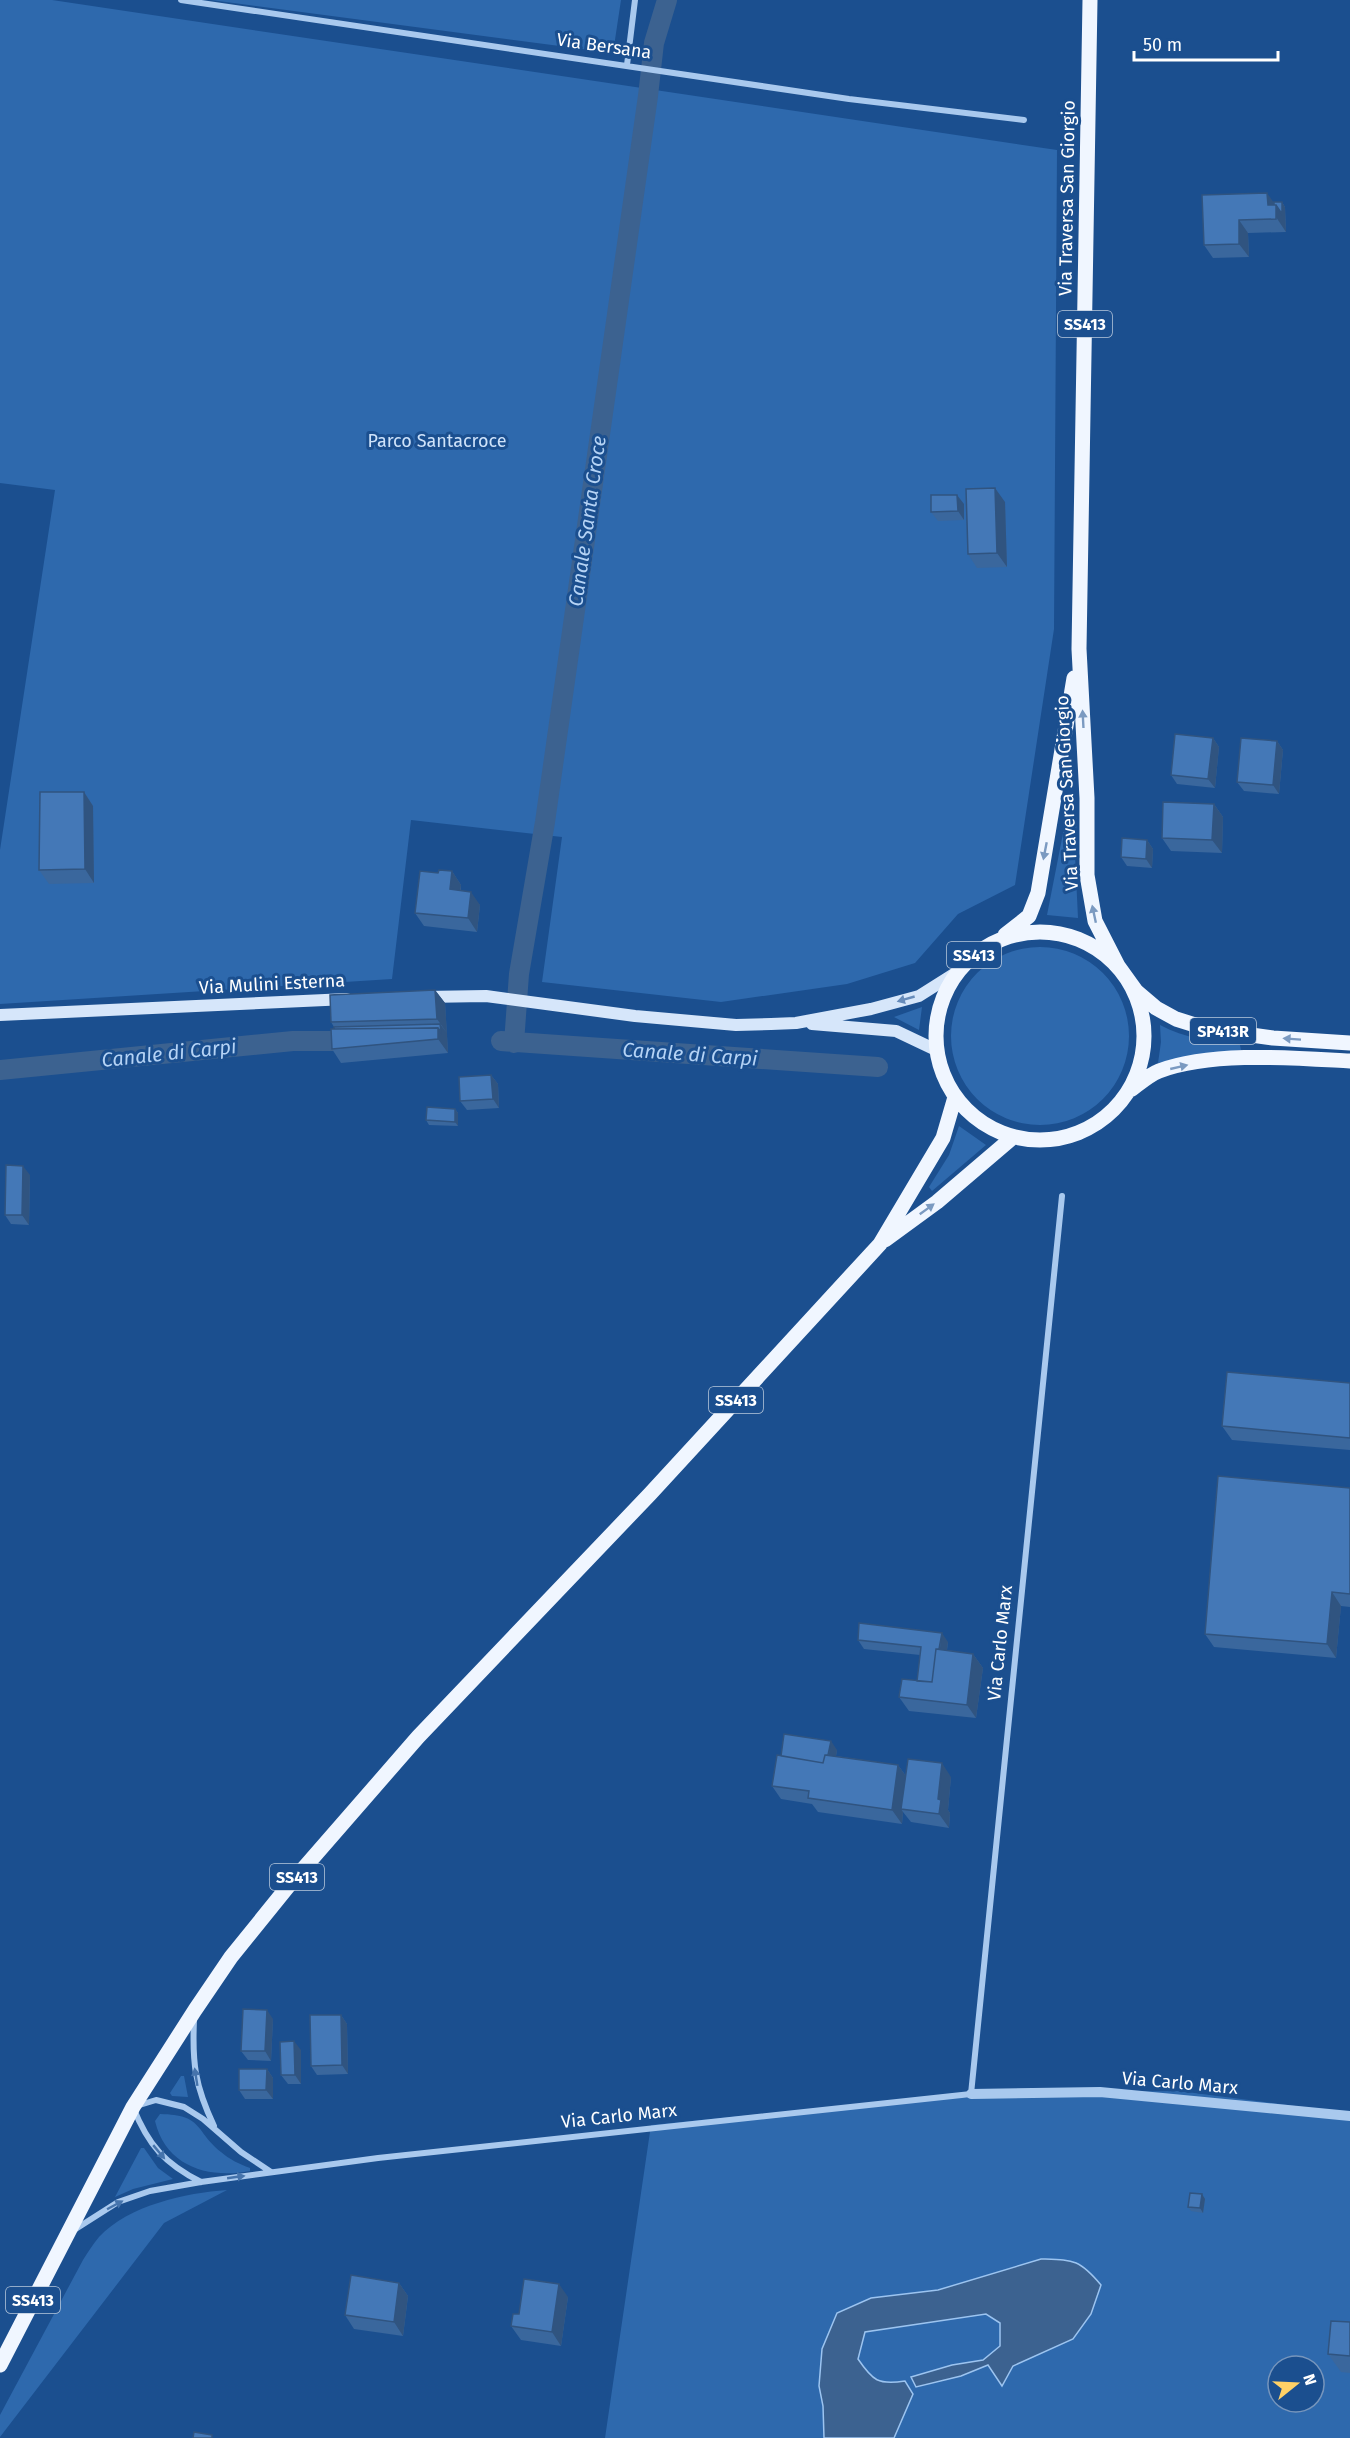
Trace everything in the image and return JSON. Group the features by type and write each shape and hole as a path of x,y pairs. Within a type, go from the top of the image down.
{"main road":[{"name":"Via Traversa San Giorgio","path":"1090,0 1079,649 1087,798 1087,875 1095,921 1118,966"},
{"name":"Via Traversa San Giorgio","path":"993,943 1029,916 1038,892 1079,649"},
{"name":"SS413","path":"1030,932 1059,934 1087,943 1118,966 1134,989 1140,1006 1146,1041 1141,1068 1127,1093 1106,1116 1077,1134 1046,1140 1012,1138 980,1123 955,1097 943,1075 936,1050 936,1023 944,996 957,972 974,956 993,943 1011,936 1030,932"},
{"name":"SP413R","path":"1118,966 1136,991 1156,1008 1176,1019 1208,1029 1251,1035 1350,1043"},
{"path":"796,1023 871,1010 919,996 957,972"},
{"path":"417,998 486,996 541,1004 736,1024 796,1023 896,1031 936,1050"},
{"name":"Via Mulini Esterna","path":"0,1015 359,999"},
{"name":"SP413R","path":"1127,1093 1158,1071 1197,1062 1302,1058 1350,1061"},
{"name":"SS413","path":"880,1244 943,1138 955,1097"},
{"name":"SS413","path":"0,2366 134,2107 231,1958 290,1884 411,1746 650,1494 880,1244 937,1202 1012,1138"}],"street":[{"name":"Via Bersana","path":"181,0 849,99 1024,120"},
{"path":"627,65 635,0"},
{"name":"Via Carlo Marx","path":"971,2094 1062,1196"},
{"path":"195,2010 193,2047 196,2081 216,2132"},
{"name":"Via Carlo Marx","path":"66,2235 118,2202 150,2191 201,2182 390,2157 971,2094 1100,2092 1350,2116"},
{"path":"201,2182 179,2171 161,2156 143,2131 134,2107 156,2100 184,2107 203,2119 241,2152 271,2172"}],"green space":[{"name":"Parco Santacroce","path":"0,0 52,0 1057,150 1054,629 1015,885 958,914 915,963 847,984 721,1002 542,982 562,837 411,820 392,979 0,1004 0,850 55,490 0,483"},
{"path":"211,0 621,0 613,53"},
{"path":"1070,811 1077,815 1075,855 1078,918 1047,915 1067,813"},
{"path":"1040,947 1057,948 1074,953 1103,973 1123,1002 1128,1019 1128,1053 1123,1070 1103,1099 1074,1119 1057,1124 1040,1125 1023,1124 1006,1119 977,1099 957,1070 952,1053 951,1036 952,1019 957,1002 977,973 1006,953 1023,948"},
{"path":"922,1007 919,1030 894,1017"},
{"path":"1160,1025 1209,1041 1240,1045 1241,1050 1191,1056 1158,1063 1161,1042"},
{"path":"959,1126 986,1145 932,1191 929,1187 949,1155"},
{"path":"181,2076 184,2076 188,2097 172,2096 170,2093"},
{"path":"1179,2091 1350,2113 1350,2438 605,2438 651,2125 872,2103 1068,2092"},
{"path":"160,2114 184,2117 192,2121 221,2152 250,2168 250,2171 219,2173 205,2171 179,2159 161,2137 155,2121"},
{"path":"141,2148 144,2148 158,2168 173,2179 133,2189 115,2197"},
{"path":"227,2190 164,2223 0,2437 0,2415 83,2260 99,2237 111,2226 142,2209 176,2198"}],"shaded area":[{"path":"1041,2259 1075,2263 1087,2270 1101,2285 1091,2314 1073,2339 1013,2366 1002,2386 988,2365 961,2376 916,2387 911,2377 952,2365 983,2360 1000,2346 1000,2323 986,2314 865,2332 858,2359 863,2366 872,2377 882,2382 905,2381 913,2394 894,2438 824,2438 823,2406 819,2386 822,2349 837,2313 871,2298 938,2290"}],"building":[{"path":"1267,193 1268,205 1276,205 1276,219 1239,220 1239,244 1204,245 1202,195"},
{"path":"1274,202 1282,202 1282,214 1274,205"},
{"path":"995,488 997,553 968,554 966,489"},
{"path":"931,495 957,495 958,511 931,512"},
{"path":"1175,734 1213,738 1208,779 1171,775"},
{"path":"1241,738 1277,741 1273,785 1237,782"},
{"path":"40,792 84,792 85,869 39,870"},
{"path":"1163,802 1214,804 1212,840 1162,838"},
{"path":"1122,838 1147,840 1146,859 1121,857"},
{"path":"439,870 452,871 450,889 471,892 468,918 415,913 420,871 438,873"},
{"path":"435,990 437,1019 331,1022 330,995"},
{"path":"440,1024 441,1032 438,1028 334,1029 334,1027"},
{"path":"438,1028 438,1039 332,1049 331,1029"},
{"path":"491,1075 493,1099 460,1101 459,1077"},
{"path":"427,1107 455,1109 455,1122 426,1120"},
{"path":"6,1165 23,1166 22,1215 5,1215"},
{"path":"1227,1372 1350,1383 1350,1438 1222,1426"},
{"path":"1218,1476 1350,1488 1350,1594 1332,1592 1327,1644 1205,1634"},
{"path":"859,1623 942,1633 939,1649 936,1649 932,1682 917,1681 921,1647 858,1640"},
{"path":"936,1649 973,1654 967,1705 899,1697 902,1679 932,1682"},
{"path":"784,1734 831,1741 828,1755 825,1755 823,1763 781,1756"},
{"path":"777,1755 823,1763 825,1755 898,1765 892,1810 808,1798 809,1791 772,1786"},
{"path":"908,1759 942,1763 938,1799 941,1800 939,1814 901,1809"},
{"path":"243,2009 267,2010 265,2051 241,2051"},
{"path":"310,2015 341,2015 342,2065 311,2066"},
{"path":"294,2041 295,2075 281,2075 280,2042"},
{"path":"239,2069 267,2069 266,2090 239,2090"},
{"path":"1190,2193 1202,2194 1200,2208 1188,2207"},
{"path":"351,2275 399,2283 394,2322 345,2315"},
{"path":"524,2279 559,2284 552,2332 511,2326 513,2314 519,2314"},
{"path":"1331,2321 1350,2322 1350,2356 1328,2354"},
{"path":"194,2432 212,2435 212,2438 193,2438"}],"waterway":[{"name":"Canale Santa Croce","path":"514,1043 519,974 545,822 654,43 667,0"},
{"name":"Canale di Carpi","path":"0,1070 293,1041 338,1041"},
{"name":"Canale di Carpi","path":"501,1041 878,1067"}]}
